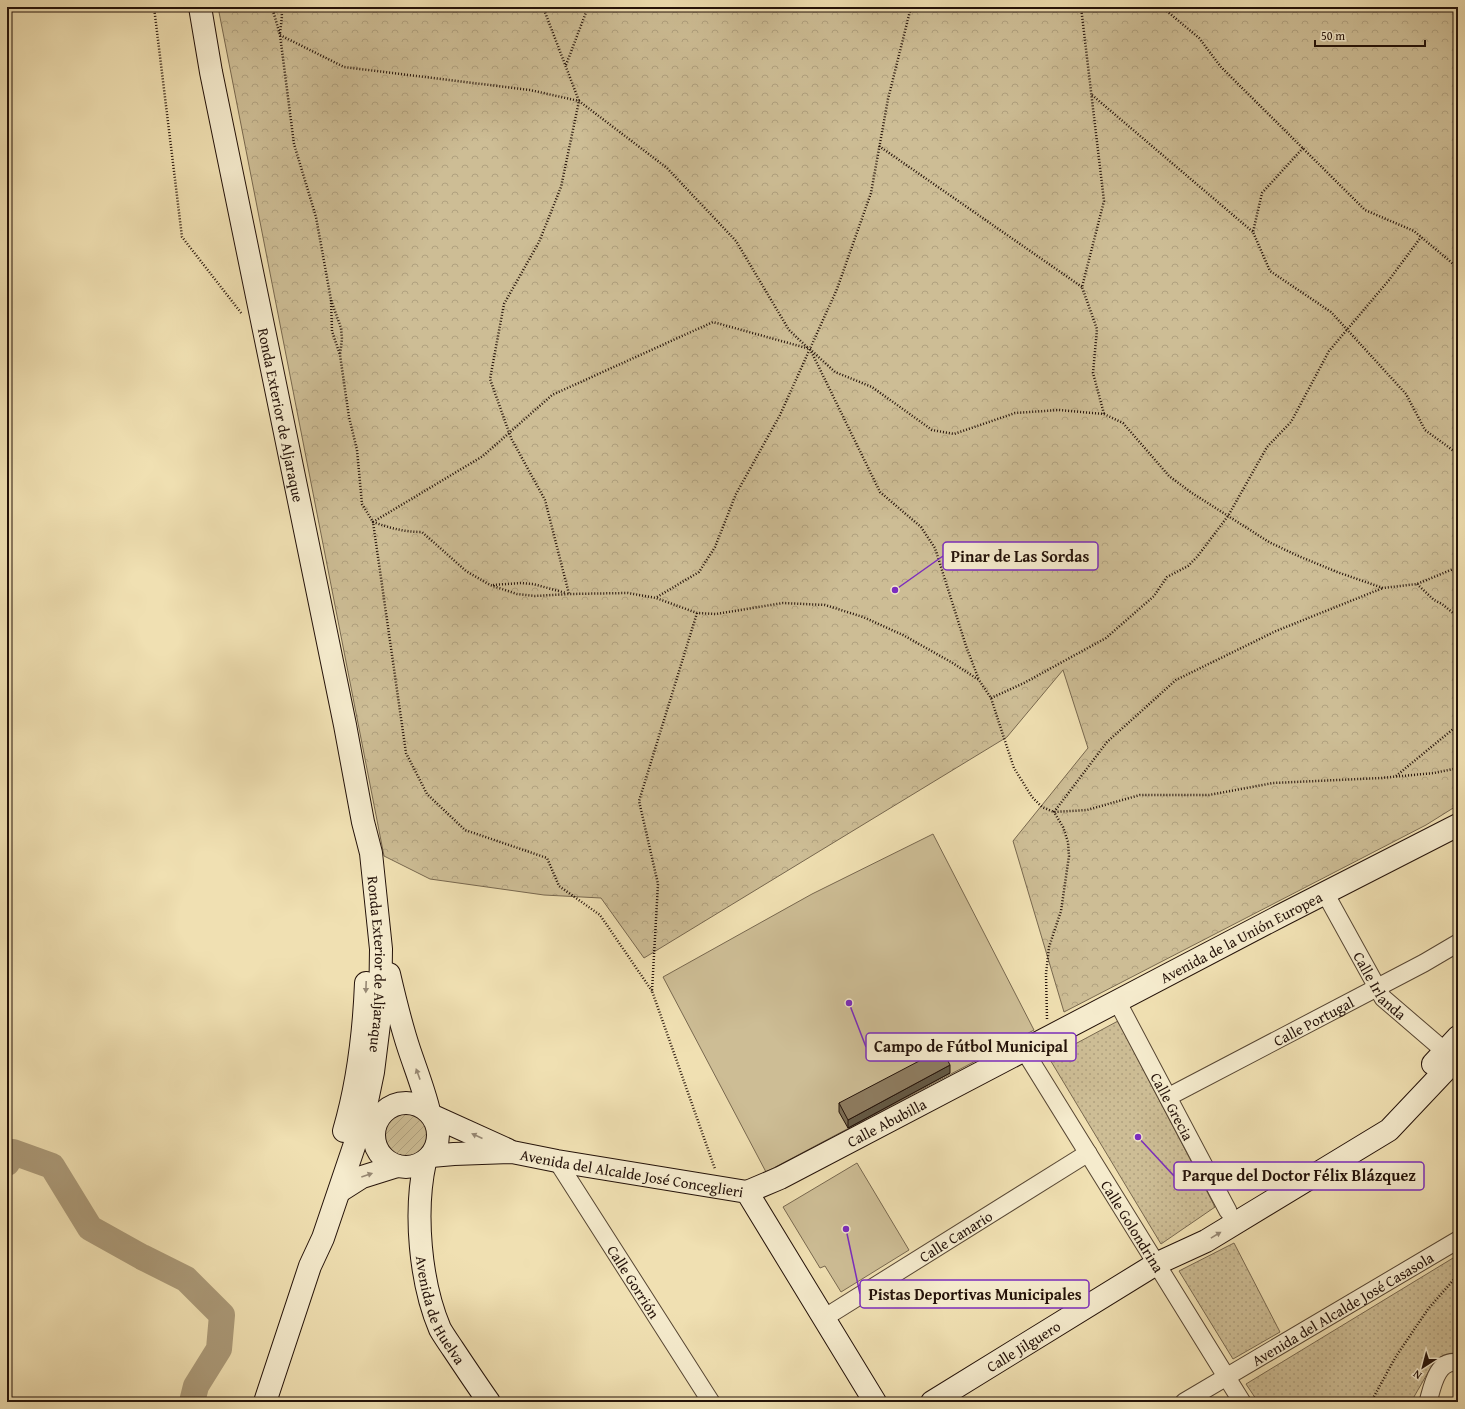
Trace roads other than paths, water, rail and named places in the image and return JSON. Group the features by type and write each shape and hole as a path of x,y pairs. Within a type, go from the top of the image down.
{"street":[{"name":"Ronda Exterior de Aljaraque","path":"200,7 211,72 344,717 363,822 371,853 381,949 380,1016 373,1072 369,1123 340,1191 323,1238 310,1266 265,1402"},
{"name":"Ronda Exterior de Aljaraque","path":"310,1266 315,1234 349,1114 365,1012 368,946 363,822"},
{"name":"Avenida de la Unión Europea","path":"1024,1050 1324,893 1458,825"},
{"name":"Calle Irlanda","path":"1324,893 1383,998 1454,1052"},
{"name":"Calle Portugal","path":"1168,1097 1377,988 1458,943"},
{"path":"360,1051 366,1071 360,1105 369,1123 378,1150 388,1162 399,1167 409,1168 428,1159 437,1147 439,1136 438,1126 431,1114 425,1091 409,1049 389,973 381,949"},
{"name":"Calle Grecia","path":"1117,1001 1228,1212"},
{"name":"Calle Golondrina","path":"1024,1050 1242,1402"},
{"name":"Calle Abubilla","path":"747,1192 780,1178 1024,1050"},
{"path":"1156,1264 1191,1234 1380,1121 1454,1052"},
{"path":"1156,1264 1206,1241 1389,1130 1454,1052"},
{"path":"339,1152 358,1123 369,1123 379,1118 385,1110 393,1105 402,1102 412,1103 421,1106 431,1114"},
{"name":"Avenida del Alcalde José Conceglieri","path":"431,1114 512,1152"},
{"name":"Avenida del Alcalde José Conceglieri","path":"428,1159 454,1154 512,1152 557,1161 747,1192 875,1402"},
{"name":"Calle Canario","path":"824,1318 1088,1153"},
{"name":"Avenida de Huelva","path":"428,1159 422,1174 419,1208 424,1280 441,1330 489,1402"},
{"name":"Calle Gorrión","path":"557,1161 711,1402"},
{"path":"340,1191 362,1177 399,1167"},
{"name":"Avenida de Huelva","path":"399,1167 412,1188 419,1208"},
{"name":"Avenida del Alcalde José Casasola","path":"1184,1402 1458,1240"},
{"name":"Calle Jilguero","path":"932,1402 1156,1264"},
{"path":"1428,1402 1438,1372 1451,1364"}],"waterway":[{"path":"7,1163 13,1152 52,1166 90,1228 142,1257 186,1279 222,1315 219,1349 196,1386 192,1402"}],"place":[{"name":"Pinar de Las Sordas","path":"895,590"},
{"name":"Campo de Fútbol Municipal","path":"849,1003"},
{"name":"Parque del Doctor Félix Blázquez","path":"1138,1137"},
{"name":"Pistas Deportivas Municipales","path":"846,1229"}]}
